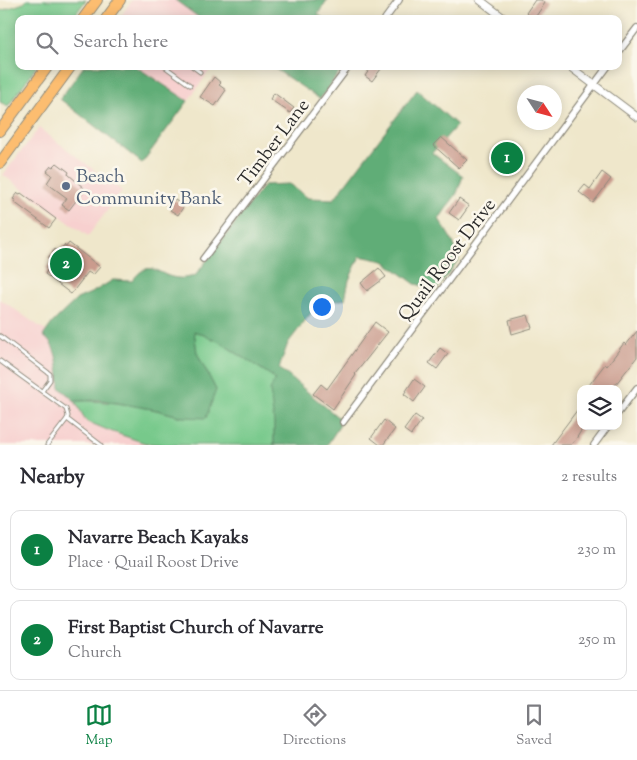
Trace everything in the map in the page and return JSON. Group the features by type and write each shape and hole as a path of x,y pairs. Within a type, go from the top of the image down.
{"highway":[{"path":"86,15 97,0"},
{"path":"109,15 120,0"},
{"path":"0,131 45,70"},
{"path":"0,163 68,70"}],"street":[{"path":"388,15 400,0"},
{"path":"480,0 500,15"},
{"path":"622,48 637,28"},
{"name":"Timber Lane","path":"203,259 346,70"},
{"path":"574,70 637,117"},
{"name":"Quail Roost Drive","path":"343,422 605,70"},
{"path":"622,408 637,388"},
{"path":"594,445 605,430"}],"lane":[{"path":"169,70 190,85"},
{"path":"0,336 50,374 50,380 42,391"},
{"path":"0,361 66,409 68,416 47,445"},
{"path":"66,419 101,445"}],"shaded area":[{"path":"132,0 175,0 196,15 122,15"},
{"path":"141,70 210,70 188,101"},
{"path":"39,128 122,191 88,236 3,175"},
{"path":"0,299 46,331 44,336 51,342 57,363 60,388 74,399 80,411 102,428 145,443 165,445 0,445"}],"green space":[{"path":"27,0 86,0 75,15 15,15 15,70 34,70 8,106 0,102 0,11 24,3"},
{"path":"175,0 327,0 318,14 319,15 196,15"},
{"path":"81,70 141,70 188,101 142,163 60,99"},
{"path":"277,70 341,70 320,99"},
{"path":"417,90 457,125 432,153 463,176 457,193 439,219 453,242 459,259 437,289 415,284 384,261 360,256 349,280 345,299 317,305 288,343 279,368 340,419 338,423 340,425 327,445 274,445 274,423 270,391 275,378 218,341 194,331 197,353 216,390 206,418 183,417 157,410 101,400 75,401 60,388 55,352 48,340 43,336 53,322 77,299 113,280 132,281 144,270 149,269 154,269 170,277 184,278 195,276 264,185 289,184 308,198 334,199"},
{"path":"194,331 218,341 275,378 274,445 165,445 145,443 86,421 75,401 130,405 183,417 216,390 197,353"}],"building":[{"path":"535,0 541,0 545,3 537,15 526,13"},
{"path":"369,70 380,70 372,81 365,76"},
{"path":"214,77 221,83 219,85 226,90 215,106 200,97"},
{"path":"274,93 294,108 290,113 270,99"},
{"path":"441,137 467,160 459,168 433,145"},
{"path":"507,148 516,155 506,168 497,162"},
{"name":"Beach Community Bank","path":"57,163 69,172 68,174 85,189 69,210 62,205 67,198 47,183 52,175 47,171"},
{"path":"602,172 611,179 593,203 579,192 585,185 590,189"},
{"path":"18,193 21,193 56,219 49,228 14,202 15,200 13,199"},
{"path":"172,198 184,206 178,215 170,210 172,208 168,205"},
{"path":"459,199 469,206 459,220 449,213"},
{"path":"69,243 100,267 93,275 88,272 71,294 45,274 48,269 46,268 52,261 48,258 55,249 59,252 64,245 66,247"},
{"path":"379,268 386,277 367,291 361,283"},
{"path":"528,315 532,328 512,334 509,320"},
{"path":"375,322 388,332 355,374 333,409 313,394 321,384 327,389"},
{"path":"637,331 637,357 615,385 589,385 605,364 607,366 624,343 626,345"},
{"path":"440,348 448,354 437,369 429,363"},
{"path":"414,379 425,387 414,402 404,394"},
{"path":"577,410 577,430 582,430 576,439 571,445 551,445"},
{"path":"415,415 422,420 411,435 404,430"},
{"path":"384,420 395,429 383,445 380,445 371,438"}],"place":[{"name":"Navarre Beach Kayaks","path":"507,158"},
{"name":"Beach Community Bank","path":"66,186"},
{"name":"First Baptist Church of Navarre","path":"66,264"}]}
